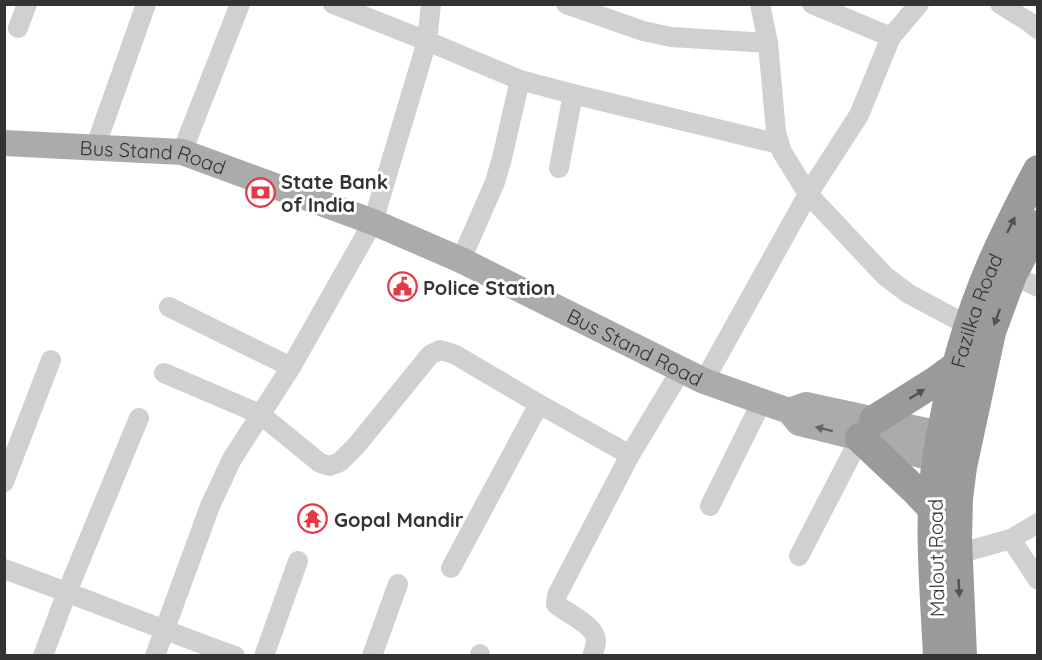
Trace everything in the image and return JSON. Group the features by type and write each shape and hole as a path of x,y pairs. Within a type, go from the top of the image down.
{"highway":[{"name":"Fazilka Road","path":"952,451 958,365 969,326 993,261 1038,171"},
{"name":"Fazilka Road","path":"952,451 991,332 1025,281 1038,225"},
{"path":"934,510 915,490 867,429 958,365"},
{"name":"Malout Road","path":"938,656 934,510 952,451"},
{"name":"Malout Road","path":"952,451 958,498 957,554 962,656"}],"main road":[{"name":"Bus Stand Road","path":"4,143 182,152 374,222 461,260 704,381 789,411 806,405 867,429 952,451"}],"street":[{"path":"18,28 27,4"},
{"path":"95,148 146,4"},
{"path":"182,152 240,4"},
{"path":"333,4 520,80 779,144"},
{"path":"155,656 210,506 232,459 291,367 374,222 428,41 431,4"},
{"path":"566,4 643,31 671,37 768,43"},
{"path":"760,4 768,43 779,144 808,194 885,276 909,294 969,326"},
{"path":"812,4 891,37"},
{"path":"704,381 808,194 859,115 891,37 919,4"},
{"path":"1000,4 1038,29"},
{"path":"461,260 495,182 520,80"},
{"path":"559,168 573,94"},
{"path":"169,307 291,367"},
{"path":"164,372 260,414 320,463 330,466 340,462 356,446 430,356 440,350 454,354 630,455"},
{"path":"4,482 51,360"},
{"path":"592,656 596,641 594,633 588,626 556,604 556,595 630,455 681,370"},
{"path":"710,506 762,401"},
{"path":"451,568 539,404"},
{"path":"43,656 139,418"},
{"path":"800,556 867,429"},
{"path":"957,554 1011,539 1038,523"},
{"path":"1011,539 1038,580"},
{"path":"264,656 298,561"},
{"path":"4,569 235,656"},
{"path":"372,656 398,584"}],"place":[{"name":"State Bank of India","path":"260,193"},
{"name":"Police Station","path":"402,287"},
{"name":"Gopal Mandir","path":"313,519"}]}
